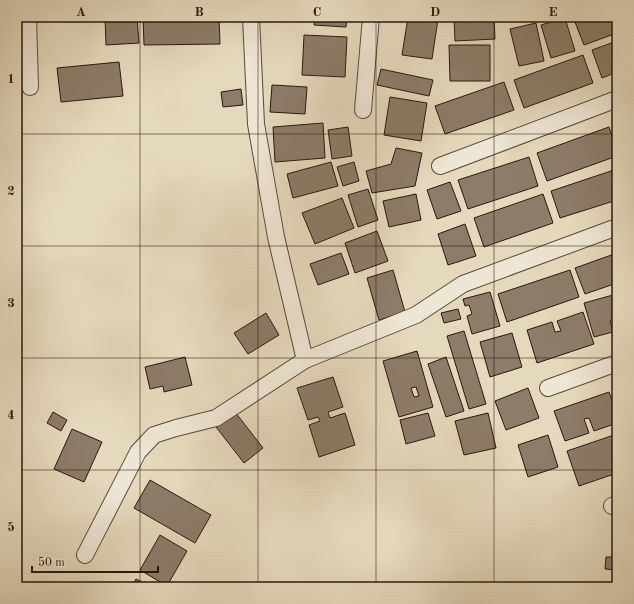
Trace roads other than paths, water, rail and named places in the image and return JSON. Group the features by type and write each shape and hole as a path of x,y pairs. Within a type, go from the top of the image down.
{"street":[{"path":"28,17 30,87"},
{"path":"251,17 256,124 276,237 305,360"},
{"path":"363,110 371,17"},
{"path":"440,166 617,99"},
{"path":"85,555 138,452 154,435 216,418 305,360 416,315 463,284 617,226"},
{"path":"548,388 617,363"}]}
